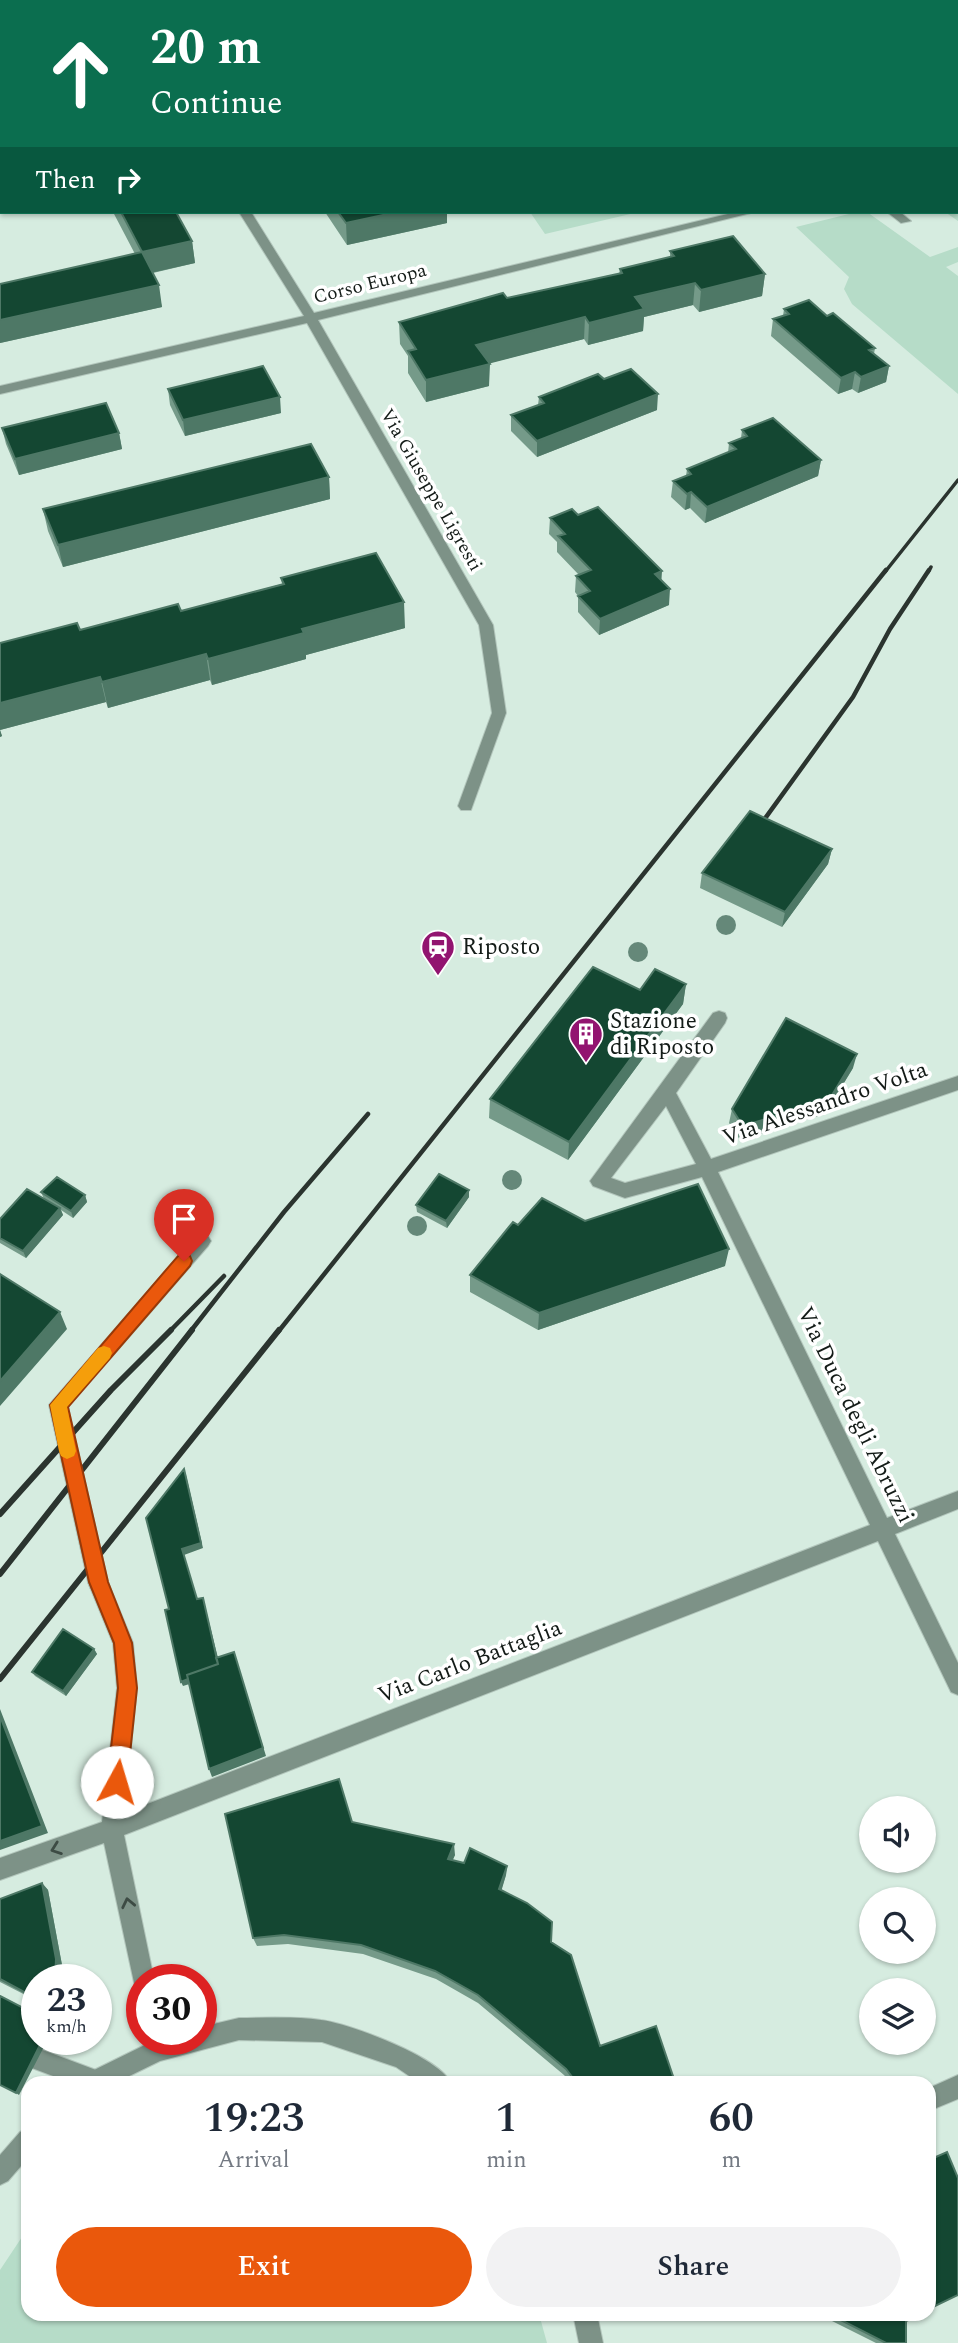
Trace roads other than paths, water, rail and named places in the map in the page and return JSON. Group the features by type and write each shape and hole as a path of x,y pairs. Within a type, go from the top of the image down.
{"street":[{"name":"Via Giuseppe Ligresti","path":"246,214 311,318 486,625 499,713 466,806"},
{"name":"Corso Europa","path":"0,390 741,214"},
{"path":"896,214 905,221"},
{"path":"667,1092 719,1017"},
{"name":"Via Alessandro Volta","path":"667,1092 599,1181 625,1191 707,1168 958,1083"},
{"name":"Via Duca degli Abruzzi","path":"667,1092 707,1168 958,1685"},
{"path":"140,1964 112,1829 127,1688 123,1643 99,1582 58,1405 202,1241"},
{"name":"Via Carlo Battaglia","path":"0,1869 112,1829 958,1500"},
{"path":"217,2033 239,2029 322,2031 402,2058 429,2076"},
{"path":"0,2045 80,2076"},
{"path":"105,2076 138,2055"},
{"path":"936,2097 958,2087"},
{"path":"0,2173 21,2148"},
{"path":"586,2321 591,2343"}],"railway":[{"path":"885,572 958,480"},
{"path":"928,572 931,567"},
{"path":"278,1332 886,570"},
{"path":"756,831 853,697 890,629 929,570"},
{"path":"190,1332 284,1212 368,1114"},
{"path":"169,1332 224,1276"},
{"path":"0,1574 192,1330"},
{"path":"0,1679 279,1330"},
{"path":"0,1514 111,1390 169,1332"}],"place":[{"name":"Riposto","path":"438,977"},
{"name":"Stazione di Riposto","path":"586,1064"}]}
